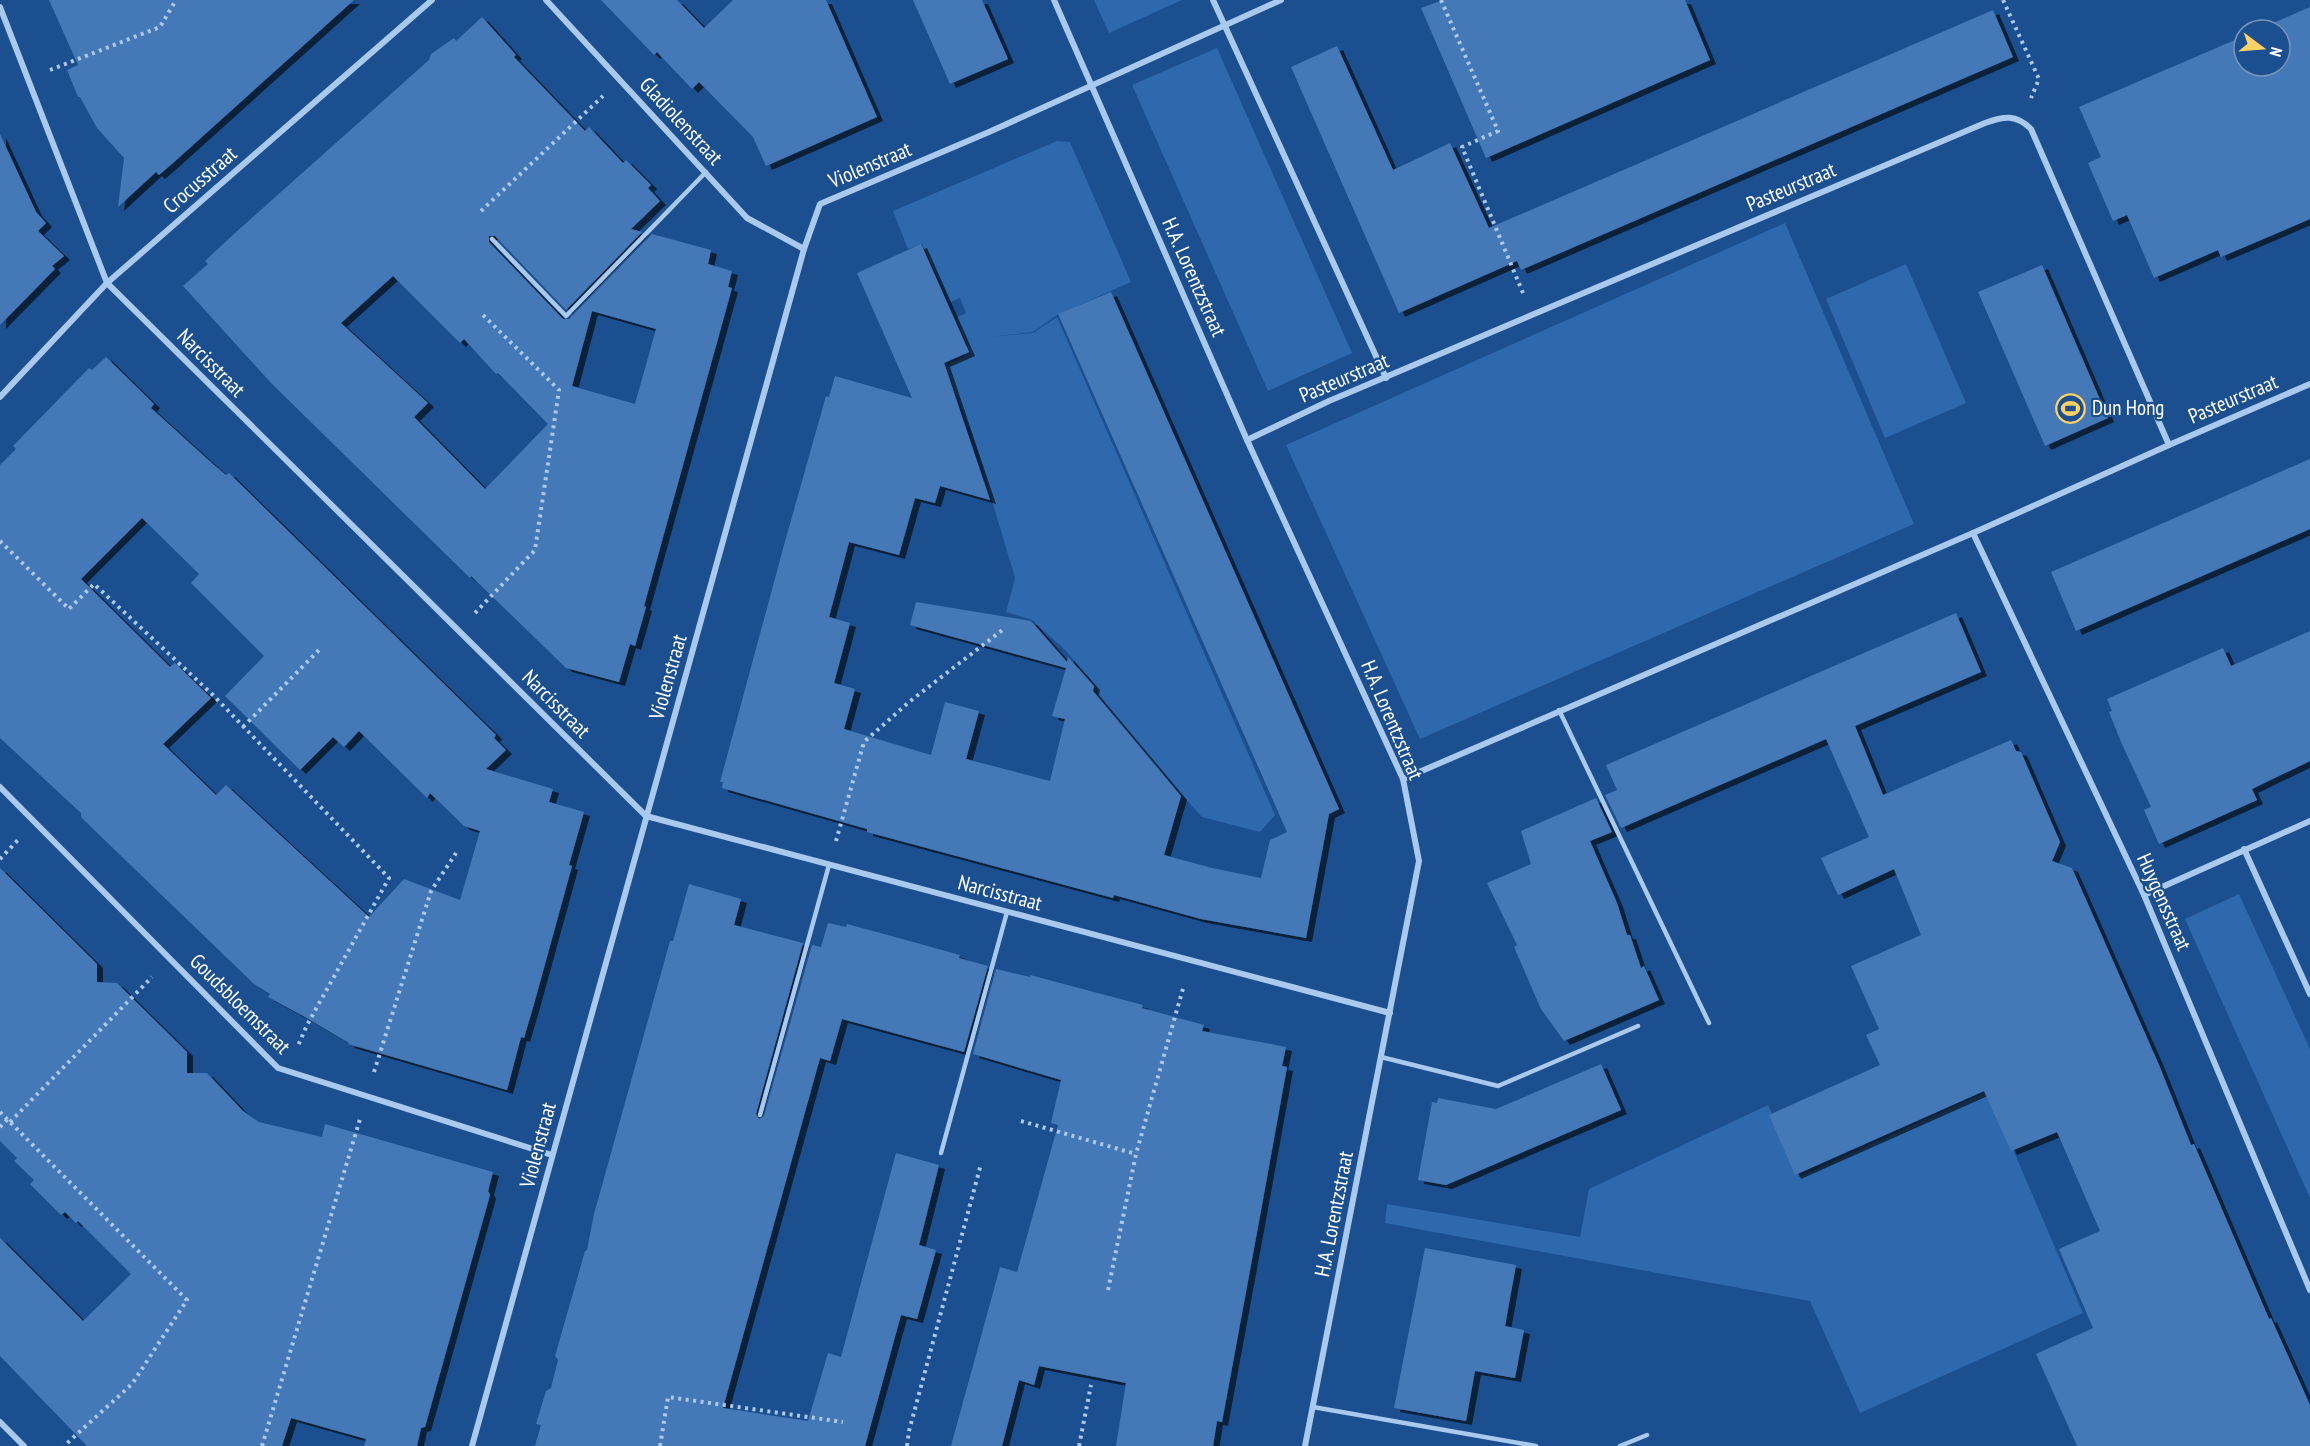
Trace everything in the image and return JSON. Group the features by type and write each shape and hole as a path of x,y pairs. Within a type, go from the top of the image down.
{"street":[{"name":"Crocusstraat","path":"0,397 107,283 432,0"},
{"name":"Gladiolenstraat","path":"546,0 747,218 804,249"},
{"name":"H.A. Lorentzstraat","path":"1054,0 1247,440 1403,779 1419,861 1305,1446"},
{"path":"1213,0 1386,378"},
{"path":"1092,86 1281,0"},
{"name":"Narcisstraat","path":"0,7 107,283 646,816 1390,1013"},
{"name":"Violenstraat","path":"472,1446 804,249 820,204 1092,86"},
{"name":"Pasteurstraat","path":"1247,440 1329,401 1985,123 2010,116 2023,120 2031,129 2169,445"},
{"name":"Pasteurstraat","path":"1403,779 1973,533 2310,384"},
{"name":"Huygensstraat","path":"1973,533 2144,895 2310,1290"},
{"name":"Goudsbloemstraat","path":"0,787 278,1068 552,1155"},
{"path":"2144,895 2310,821"},
{"path":"2244,849 2310,994"},
{"path":"0,1422 24,1446"}],"lane":[{"path":"492,239 566,316 706,172"},
{"path":"1559,710 1709,1023"},
{"path":"760,1114 829,865"},
{"path":"941,1153 1007,912"},
{"path":"1382,1057 1498,1086 1638,1026"},
{"path":"1313,1407 1536,1446"},
{"path":"1620,1446 1647,1435"}],"path":[{"path":"28,79 160,27 176,0"},
{"path":"1441,0 1498,131 1462,147 1532,315"},
{"path":"2003,0 2039,79 2023,120"},
{"path":"481,211 621,80"},
{"path":"458,630 535,550 559,390 480,312"},
{"path":"0,541 69,609 94,584 176,659 389,878 307,1025 287,1071"},
{"path":"829,865 864,742 909,702 1005,628"},
{"path":"243,727 319,650"},
{"path":"262,1446 431,891 456,853"},
{"path":"0,1127 9,1121 170,958"},
{"path":"1107,1290 1136,1154 1191,960"},
{"path":"0,1112 187,1300 132,1384 64,1446"},
{"path":"1021,1121 1136,1154"},
{"path":"907,1446 909,1431 981,1164"},
{"path":"1079,1446 1091,1384"},
{"path":"660,1446 668,1397 843,1422"}],"shaded area":[{"path":"1094,0 1182,0 1109,33"},
{"path":"1217,48 1352,353 1268,391 1132,85"},
{"path":"1057,141 1070,142 1131,282 1057,315 1033,332 989,337 1033,333 1057,317 1275,815 1260,832 1202,817 1142,751 1098,695 1096,686 1066,651 1032,620 1006,612 1015,578 976,447 956,393 913,381 968,355 967,339 956,318 966,313 960,298 950,302 922,244 908,249 893,211"},
{"path":"1785,223 1914,524 1420,739 1286,445"},
{"path":"1906,264 1966,403 1885,438 1826,299"},
{"path":"2239,894 2310,1049 2310,1198 2185,919"},
{"path":"1988,1091 2083,1313 1860,1413 1810,1301 1385,1223 1387,1204 1580,1237 1589,1189 1768,1105 1799,1177"}],"building":[{"path":"49,0 354,0 173,163 159,175 156,172 118,207 124,158 97,128 78,97 67,70 78,65"},
{"path":"601,0 677,0 704,28 733,0 826,0 877,117 766,166 753,137 699,82 692,89 657,52 654,55"},
{"path":"913,0 982,0 1008,59 950,84"},
{"path":"1443,0 1685,0 1710,60 1486,158 1421,8"},
{"path":"2310,7 2310,219 2221,257 2218,250 2154,278 2127,215 2113,221 2088,163 2101,157 2079,107 2232,41 2232,78 2292,78 2292,18 2285,18"},
{"path":"1993,10 2013,57 1521,270 1517,261 1399,313 1291,67 1337,46 1393,170 1450,143 1489,228"},
{"path":"482,17 516,55 514,57 585,131 589,127 623,163 626,160 651,185 648,188 660,201 631,229 642,232 566,310 495,236 489,236 489,242 563,319 569,319 652,234 711,250 708,264 732,271 728,287 732,288 644,606 646,607 635,646 630,644 619,682 566,668 471,576 470,578 272,384 183,286 208,264 205,261 429,60 431,54 454,38 456,41","holes":["393,276 460,343 464,339 496,374 498,373 548,424 485,489 414,417 428,403 341,323","592,311 656,329 635,404 572,386"]},
{"path":"0,134 36,212 46,223 38,231 64,256 52,266 55,269 0,325"},
{"path":"921,244 969,352 944,363 990,500 940,486 935,503 915,498 899,555 849,542 829,617 850,623 834,683 855,689 844,729 931,755 945,702 979,711 966,759 1050,781 1065,719 1052,716 1066,668 910,625 916,602 1031,621 1067,662 1068,657 1094,686 1093,691 1181,796 1164,855 1261,878 1270,840 1287,832 1058,314 1111,292 1339,809 1329,814 1306,938 1201,919 1114,895 1113,898 867,832 867,829 722,788 723,782 720,782 784,545 826,396 829,397 835,376 912,398 857,273"},
{"path":"2042,265 2108,418 2045,446 1978,292"},
{"path":"106,357 154,404 151,408 226,475 229,473 496,735 494,738 506,750 486,769 553,789 549,802 584,812 569,865 572,866 534,1004 524,1038 521,1037 507,1090 348,1044 268,997 270,994 254,984 90,826 81,817 81,813 0,738 0,465 16,449 13,446 89,368 92,370","holes":["142,518 199,574 191,583 264,656 225,696 300,770 333,737 344,747 359,731 427,798 430,793 464,826 480,831 460,900 404,879 369,917 226,785 216,795 163,744 211,698 175,663 170,667 81,579"]},
{"path":"2310,459 2310,529 2076,631 2051,572"},
{"path":"1956,613 1981,672 1855,726 1883,795 2011,740 2016,751 2021,752 2060,842 2052,861 2072,868 2159,1065 2191,1145 2194,1144 2269,1319 2271,1318 2310,1405 2310,1446 2077,1446 2036,1354 2093,1328 2059,1249 2100,1231 2057,1132 2011,1151 1984,1091 1795,1175 1769,1115 1880,1065 1866,1035 1879,1029 1851,966 1921,935 1894,869 1838,895 1821,858 1869,837 1826,739 1621,828 1605,795 1617,790 1606,765"},
{"path":"2310,631 2310,761 2252,789 2257,800 2159,844 2144,810 2151,807 2121,742 2109,712 2112,711 2107,699 2223,648 2231,666"},
{"path":"1596,798 1612,832 1590,841 1617,903 1627,935 1630,935 1641,968 1644,966 1659,1000 1564,1041 1541,1009 1514,947 1517,945 1487,883 1531,864 1521,831"},
{"path":"0,868 97,964 97,982 117,983 187,1052 187,1073 207,1073 243,1111 259,1122 322,1137 325,1124 493,1172 488,1191 490,1195 425,1427 421,1428 417,1446 364,1446 366,1439 291,1418 282,1446 87,1446 0,1356 0,1238 83,1321 131,1274 78,1221 76,1223 65,1212 61,1215 30,1184 34,1180 14,1161 17,1158 0,1141"},
{"path":"689,884 741,899 734,925 803,943 756,1114 759,1119 764,1116 812,945 821,947 828,923 846,927 847,924 960,955 959,958 988,966 964,1052 842,1019 830,1061 820,1058 723,1408 808,1421 828,1353 841,1357 896,1153 939,1165 919,1245 936,1250 917,1319 901,1315 865,1446 535,1446 541,1425 536,1424 546,1391 551,1388 558,1360 555,1356 587,1250 594,1214 670,941 673,941"},
{"path":"996,969 1030,977 1030,975 1143,1005 1142,1008 1204,1025 1202,1031 1286,1047 1282,1066 1287,1067 1260,1216 1222,1422 1217,1421 1213,1446 1116,1446 1126,1383 1039,1366 1034,1385 1019,1380 1002,1446 951,1446 1000,1267 1017,1272 1058,1125 1051,1123 1061,1080 973,1054"},
{"path":"1601,1064 1621,1110 1446,1185 1418,1180 1432,1102 1437,1103 1438,1098 1496,1109"},
{"path":"1425,1248 1516,1265 1505,1326 1524,1330 1515,1378 1475,1371 1466,1421 1394,1408"}],"place":[{"name":"Dun Hong","path":"2071,408"}]}
